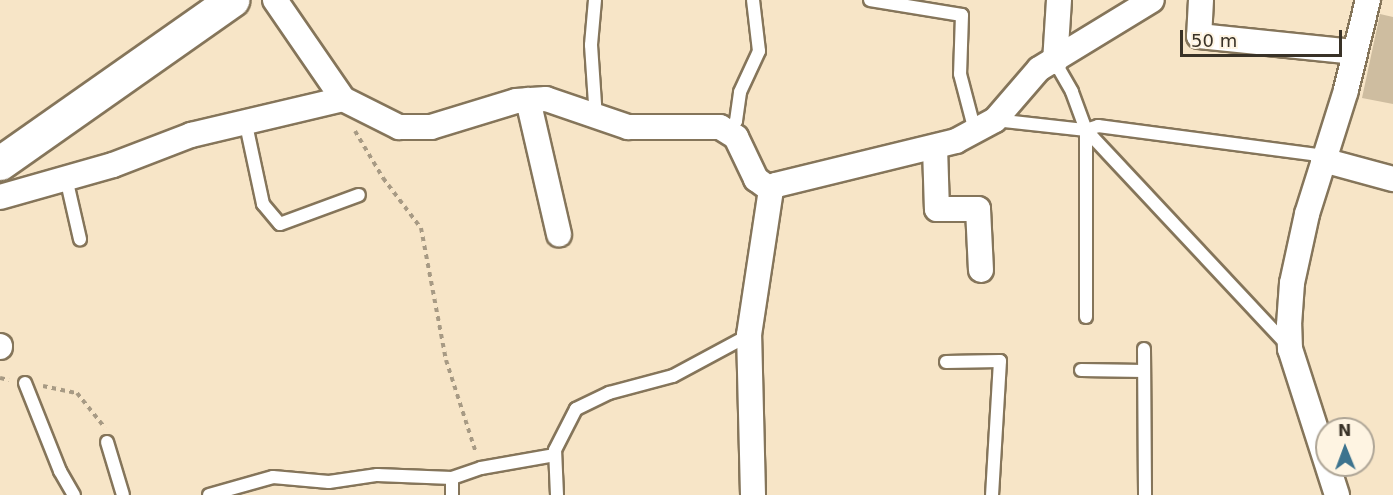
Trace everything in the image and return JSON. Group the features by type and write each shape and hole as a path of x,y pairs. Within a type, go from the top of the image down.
{"street":[{"path":"0,163 232,0"},
{"path":"275,0 343,99 399,127 418,129 528,100 546,99 596,119 628,127 720,127 736,137 756,179 771,190"},
{"path":"1055,62 1059,0"},
{"path":"753,495 749,335 771,190 776,185 935,147 985,126 1039,69 1055,62 1152,0"},
{"path":"1201,0 1199,36 1353,52"},
{"path":"1337,495 1290,349 1292,284 1323,160 1346,90 1353,52 1368,0"},
{"path":"0,197 246,120 343,99"},
{"path":"528,100 559,234"},
{"path":"935,147 937,209 978,209 981,270"},
{"path":"1323,160 1393,179"}],"lane":[{"path":"595,0 591,45 596,119"},
{"path":"729,133 736,121 740,92 759,51 753,0"},
{"path":"870,0 962,15 960,74 985,126 1086,130 1098,126 1317,155 1323,160"},
{"path":"1055,62 1072,92 1086,130 1086,317"},
{"path":"246,120 263,204 280,224 358,195"},
{"path":"1086,130 1290,349"},
{"path":"66,178 80,239"},
{"path":"557,495 555,455 576,409 609,393 673,376 749,335"},
{"path":"1144,349 1145,495"},
{"path":"946,362 1000,361 992,495"},
{"path":"1081,370 1144,371"},
{"path":"25,383 60,471 74,495"},
{"path":"107,442 123,495"},
{"path":"209,495 273,477 329,482 377,475 452,478 481,468 555,455"},
{"path":"452,478 452,495"}],"path":[{"path":"343,99 343,111 383,178 421,228 446,360 481,468"},
{"path":"0,378 77,393 109,434 107,442"}],"building":[{"path":"1380,14 1393,17 1393,104 1362,98"}]}
